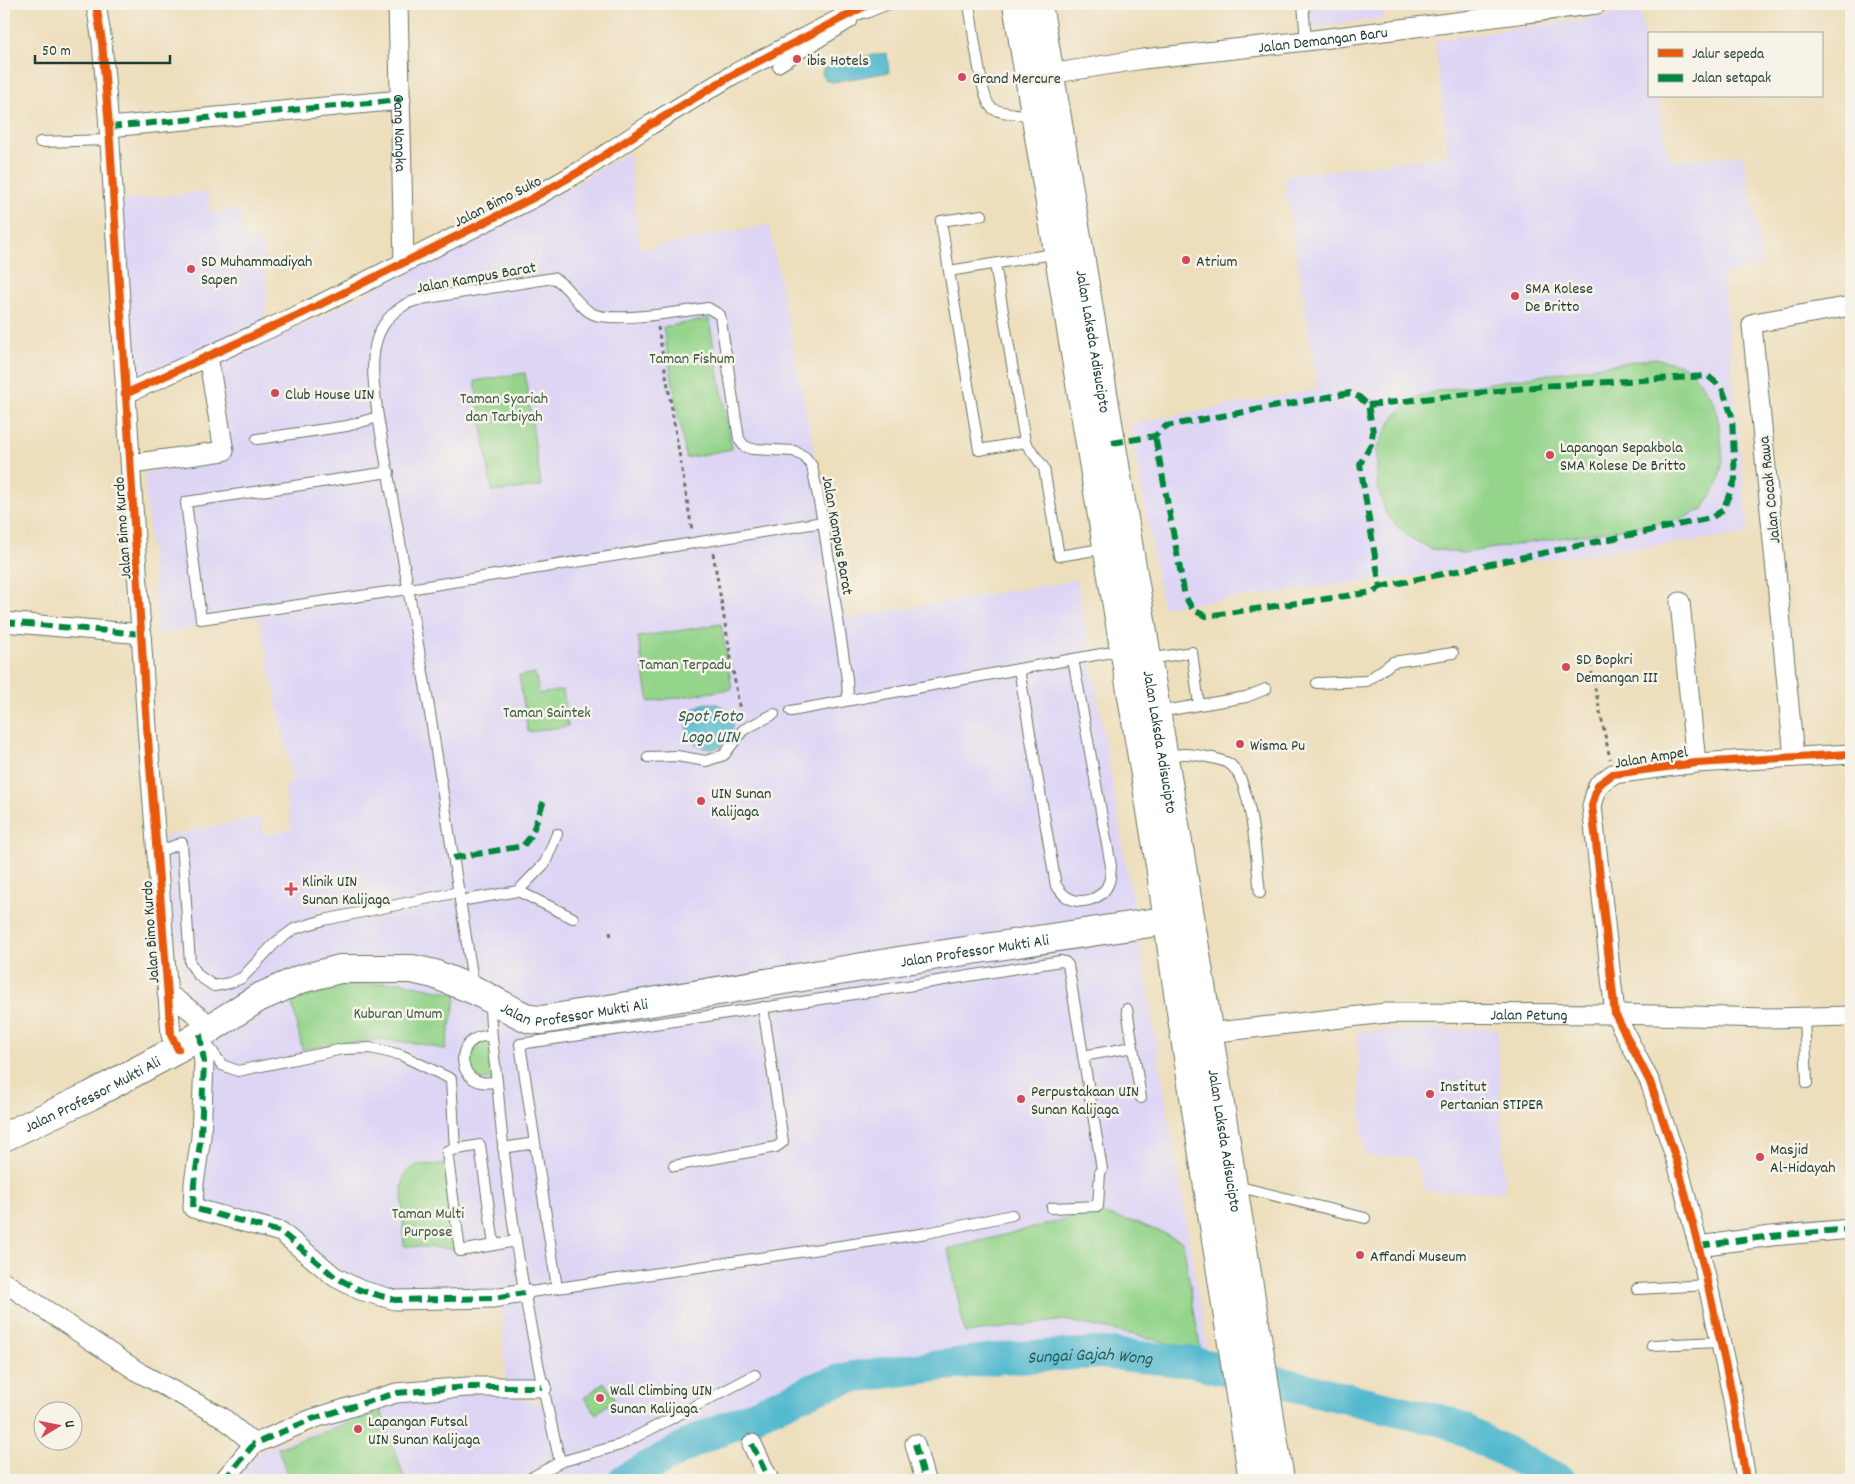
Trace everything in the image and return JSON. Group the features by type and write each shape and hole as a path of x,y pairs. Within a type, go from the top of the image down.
{"main road":[{"name":"Jalan Laksda Adisucipto","path":"1017,4 1060,253 1106,472 1108,547 1136,655 1156,712 1164,758 1179,918 1208,1033 1233,1185 1239,1312"},
{"name":"Jalan Laksda Adisucipto","path":"1038,4 1050,74 1106,472 1179,918 1239,1312 1256,1415 1280,1480"},
{"name":"Jalan Professor Mukti Ali","path":"4,1137 90,1096 195,1038 258,998 301,979 340,969 412,969 434,974 482,994 521,1016 542,1020 900,974 1179,918"},
{"name":"Jalan Laksda Adisucipto","path":"1253,1480 1256,1415"}],"street":[{"name":"Jalan Bimo Kurdo","path":"96,4 102,42 109,134 147,727 167,993 172,1035 195,1038 201,1018 167,993"},
{"name":"Gang Nangka","path":"398,4 404,262"},
{"name":"Jalan Bimo Suko","path":"125,394 305,312 541,194 734,74 869,4"},
{"name":"Jalan Demangan Baru","path":"1050,74 1143,59 1306,41 1597,4"},
{"path":"109,134 401,100"},
{"name":"Jalan Cocak Rawa","path":"1794,757 1752,325 1754,323 1851,306"},
{"path":"131,464 224,450 208,356"},
{"path":"1680,602 1696,763"},
{"path":"4,622 142,634"},
{"name":"Jalan Ampel","path":"1615,1014 1592,806 1598,785 1613,774 1696,763 1851,754"},
{"name":"Jalan Petung","path":"1208,1033 1386,1013 1851,1016"},
{"path":"1615,1014 1650,1082 1677,1162 1699,1246 1732,1394 1746,1480"},
{"path":"195,1038 204,1062 201,1137 194,1183 193,1208 281,1232 335,1277 360,1290 395,1300 494,1298 524,1293"},
{"path":"1699,1246 1771,1236 1851,1229"},
{"path":"4,1282 140,1373 222,1417 254,1444"},
{"path":"224,1480 254,1444 312,1419 396,1394 467,1387 542,1387"},
{"path":"752,1444 769,1480"},
{"path":"915,1444 925,1480"}],"lane":[{"path":"778,67 869,12 888,4"},
{"path":"969,4 982,84 988,104 995,110 1037,116"},
{"path":"1303,4 1306,41"},
{"path":"40,142 109,134"},
{"path":"982,215 941,221 979,450 1025,442"},
{"path":"949,271 1060,253"},
{"path":"995,264 1025,442 1044,468 1059,556 1108,547"},
{"name":"Jalan Kampus Barat","path":"560,1462 542,1387 524,1293 503,1148 491,1036 459,896 429,707 378,416 372,356 377,338 386,321 403,305 421,299 553,278 560,281 574,300 593,314 612,318 708,308 720,315 739,439 744,446 752,449 794,451 804,457 812,466 823,522 847,679 848,699"},
{"path":"257,439 347,426 378,416"},
{"path":"388,472 186,502 201,619 409,589 823,522"},
{"path":"791,711 1073,659 1192,652 1199,705"},
{"path":"1317,683 1367,681 1393,662 1452,653"},
{"path":"1019,669 1056,886 1064,895 1076,900 1089,900 1102,895 1109,882 1111,866 1073,659"},
{"path":"1156,712 1246,697 1266,689"},
{"path":"648,757 677,756 706,761 724,755 743,730 774,714"},
{"path":"1164,758 1186,754 1203,758 1219,758 1232,765 1242,781 1250,810 1260,893"},
{"path":"518,890 545,864 557,834"},
{"path":"157,852 182,843 190,963 199,976 214,986 242,978 253,969 274,943 294,929 324,920 459,896 518,890 573,918"},
{"path":"557,1288 520,1044 763,1007 900,974 1061,961 1068,965 1102,1169 1100,1173 1098,1206 1052,1208"},
{"path":"674,1166 776,1147 783,1142 763,1007"},
{"path":"1127,1009 1141,1098"},
{"path":"1804,1017 1807,1083"},
{"path":"491,1036 477,1038 466,1048 463,1057 466,1071 476,1081 482,1083 497,1080"},
{"path":"195,1038 222,1065 238,1071 343,1049 370,1048 402,1055 451,1079"},
{"path":"1083,1056 1133,1047"},
{"path":"451,1079 466,1071"},
{"path":"451,1079 455,1149"},
{"path":"503,1148 535,1143"},
{"path":"494,1245 480,1146 455,1149 447,1152 460,1251 494,1245 516,1241"},
{"path":"1233,1185 1366,1218"},
{"path":"524,1293 927,1233 1012,1215"},
{"path":"1637,1288 1708,1284"},
{"path":"1652,1345 1720,1342"},
{"path":"527,1480 560,1462 620,1445 754,1375"}],"path":[{"path":"656,314 695,543"},
{"path":"711,540 743,730"},
{"path":"1590,664 1613,774"},
{"path":"610,932 611,937"}],"shaded area":[{"path":"1296,4 1382,4 1383,18 1299,30"},
{"name":"SMA Kolese De Britto","path":"1640,12 1648,51 1648,98 1657,98 1669,161 1743,155 1763,264 1723,275 1748,534 1163,607 1130,424 1318,389 1284,176 1448,156 1435,40"},
{"name":"UIN Sunan Kalijaga","path":"629,152 640,249 769,225 847,618 1077,580 1210,1363 1135,1347 1059,1347 879,1366 779,1394 683,1437 612,1480 231,1480 260,1451 389,1401 466,1391 509,1395 542,1405 539,1385 506,1382 500,1293 368,1288 282,1230 200,1208 210,1059 187,1001 158,838 260,817 264,835 292,829 284,786 293,784 259,615 158,634 144,473 230,458 218,364 282,336 564,191"},
{"name":"SD Muhammadiyah Sapen","path":"208,192 210,213 241,210 243,238 262,239 267,300 263,323 124,388 114,201"},
{"name":"Institut Pertanian STIPER","path":"1497,1028 1505,1192 1426,1191 1413,1157 1364,1156 1357,1031"}],"green space":[{"name":"Taman Fishum","path":"709,319 732,449 686,458 663,327"},
{"name":"Lapangan Sepakbola SMA Kolese De Britto","path":"1655,358 1685,366 1700,381 1715,404 1723,460 1718,484 1703,509 1680,520 1462,553 1431,549 1407,536 1386,514 1377,483 1377,449 1391,421 1410,400 1437,391"},
{"name":"Taman Syariah dan Tarbiyah","path":"525,373 541,486 492,492 475,381"},
{"name":"Taman Terpadu","path":"721,624 732,689 649,702 638,637"},
{"name":"Taman Saintek","path":"535,673 539,694 563,690 568,726 528,732 519,676"},
{"name":"Kuburan Umum","path":"399,982 457,994 445,1050 427,1045 382,1039 302,1049 292,1002 341,985"},
{"path":"490,1037 495,1080 476,1080 464,1054 467,1047"},
{"name":"Taman Multi Purpose","path":"446,1164 456,1249 404,1246 402,1189 405,1173 417,1165"},
{"path":"1096,1212 1138,1223 1183,1241 1201,1353 1153,1339 1065,1320 965,1333 948,1249"},
{"name":"Wall Climbing UIN Sunan Kalijaga","path":"604,1382 615,1399 596,1414 584,1398"},
{"name":"Lapangan Futsal UIN Sunan Kalijaga","path":"381,1411 405,1480 289,1480 278,1448"}],"water":[{"path":"887,53 889,72 833,82 826,80 822,75 823,69 829,67 832,62 839,64 840,60"},
{"name":"Spot Foto Logo UIN","path":"710,703 723,707 729,713 733,726 729,739 723,745 710,749 697,745 691,739 687,726 691,713 697,707"}],"waterway":[{"name":"Sungai Gajah Wong","path":"624,1480 697,1440 824,1385 852,1377 1002,1358 1100,1353 1193,1362 1448,1422 1559,1480"}],"marked path":[{"path":"109,127 401,100"},
{"path":"1368,405 1543,386 1708,376 1722,388 1732,416 1735,480 1723,510 1711,518 1380,587"},
{"path":"1112,443 1155,436 1166,426 1350,393 1359,397 1368,405 1373,431 1371,444 1360,464 1380,587 1374,592 1206,616 1193,610 1185,596 1155,436"},
{"path":"4,622 142,634"},
{"path":"453,858 523,846 531,836 545,798"},
{"path":"200,1034 204,1062 201,1137 194,1183 193,1208 281,1232 335,1277 360,1290 395,1300 494,1298 524,1293"},
{"path":"1699,1246 1771,1236 1851,1229"},
{"path":"224,1480 254,1444 312,1419 396,1393 467,1387 542,1387"},
{"path":"752,1444 769,1480"},
{"path":"915,1444 925,1480"}],"cycle path":[{"path":"96,4 102,42 109,127 147,727 171,1035 178,1049"},
{"path":"125,394 305,312 533,198 584,169 650,125 734,74 869,4"},
{"path":"1746,1480 1732,1394 1705,1272 1677,1162 1650,1082 1615,1014 1592,806 1598,785 1613,774 1696,763 1851,754"}],"place":[{"name":"ibis Hotels","path":"797,59"},
{"name":"Grand Mercure","path":"962,77"},
{"name":"Atrium","path":"1186,260"},
{"name":"SD Muhammadiyah Sapen","path":"191,269"},
{"name":"SMA Kolese De Britto","path":"1515,296"},
{"name":"Club House UIN","path":"275,393"},
{"name":"Lapangan Sepakbola SMA Kolese De Britto","path":"1550,455"},
{"name":"SD Bopkri Demangan III","path":"1566,667"},
{"name":"Wisma Pu","path":"1240,744"},
{"name":"UIN Sunan Kalijaga","path":"701,801"},
{"name":"Klinik UIN Sunan Kalijaga","path":"291,889"},
{"name":"Institut Pertanian STIPER","path":"1430,1094"},
{"name":"Perpustakaan UIN Sunan Kalijaga","path":"1021,1099"},
{"name":"Masjid Al-Hidayah","path":"1760,1157"},
{"name":"Affandi Museum","path":"1360,1255"},
{"name":"Wall Climbing UIN Sunan Kalijaga","path":"600,1398"},
{"name":"Lapangan Futsal UIN Sunan Kalijaga","path":"358,1429"}]}
